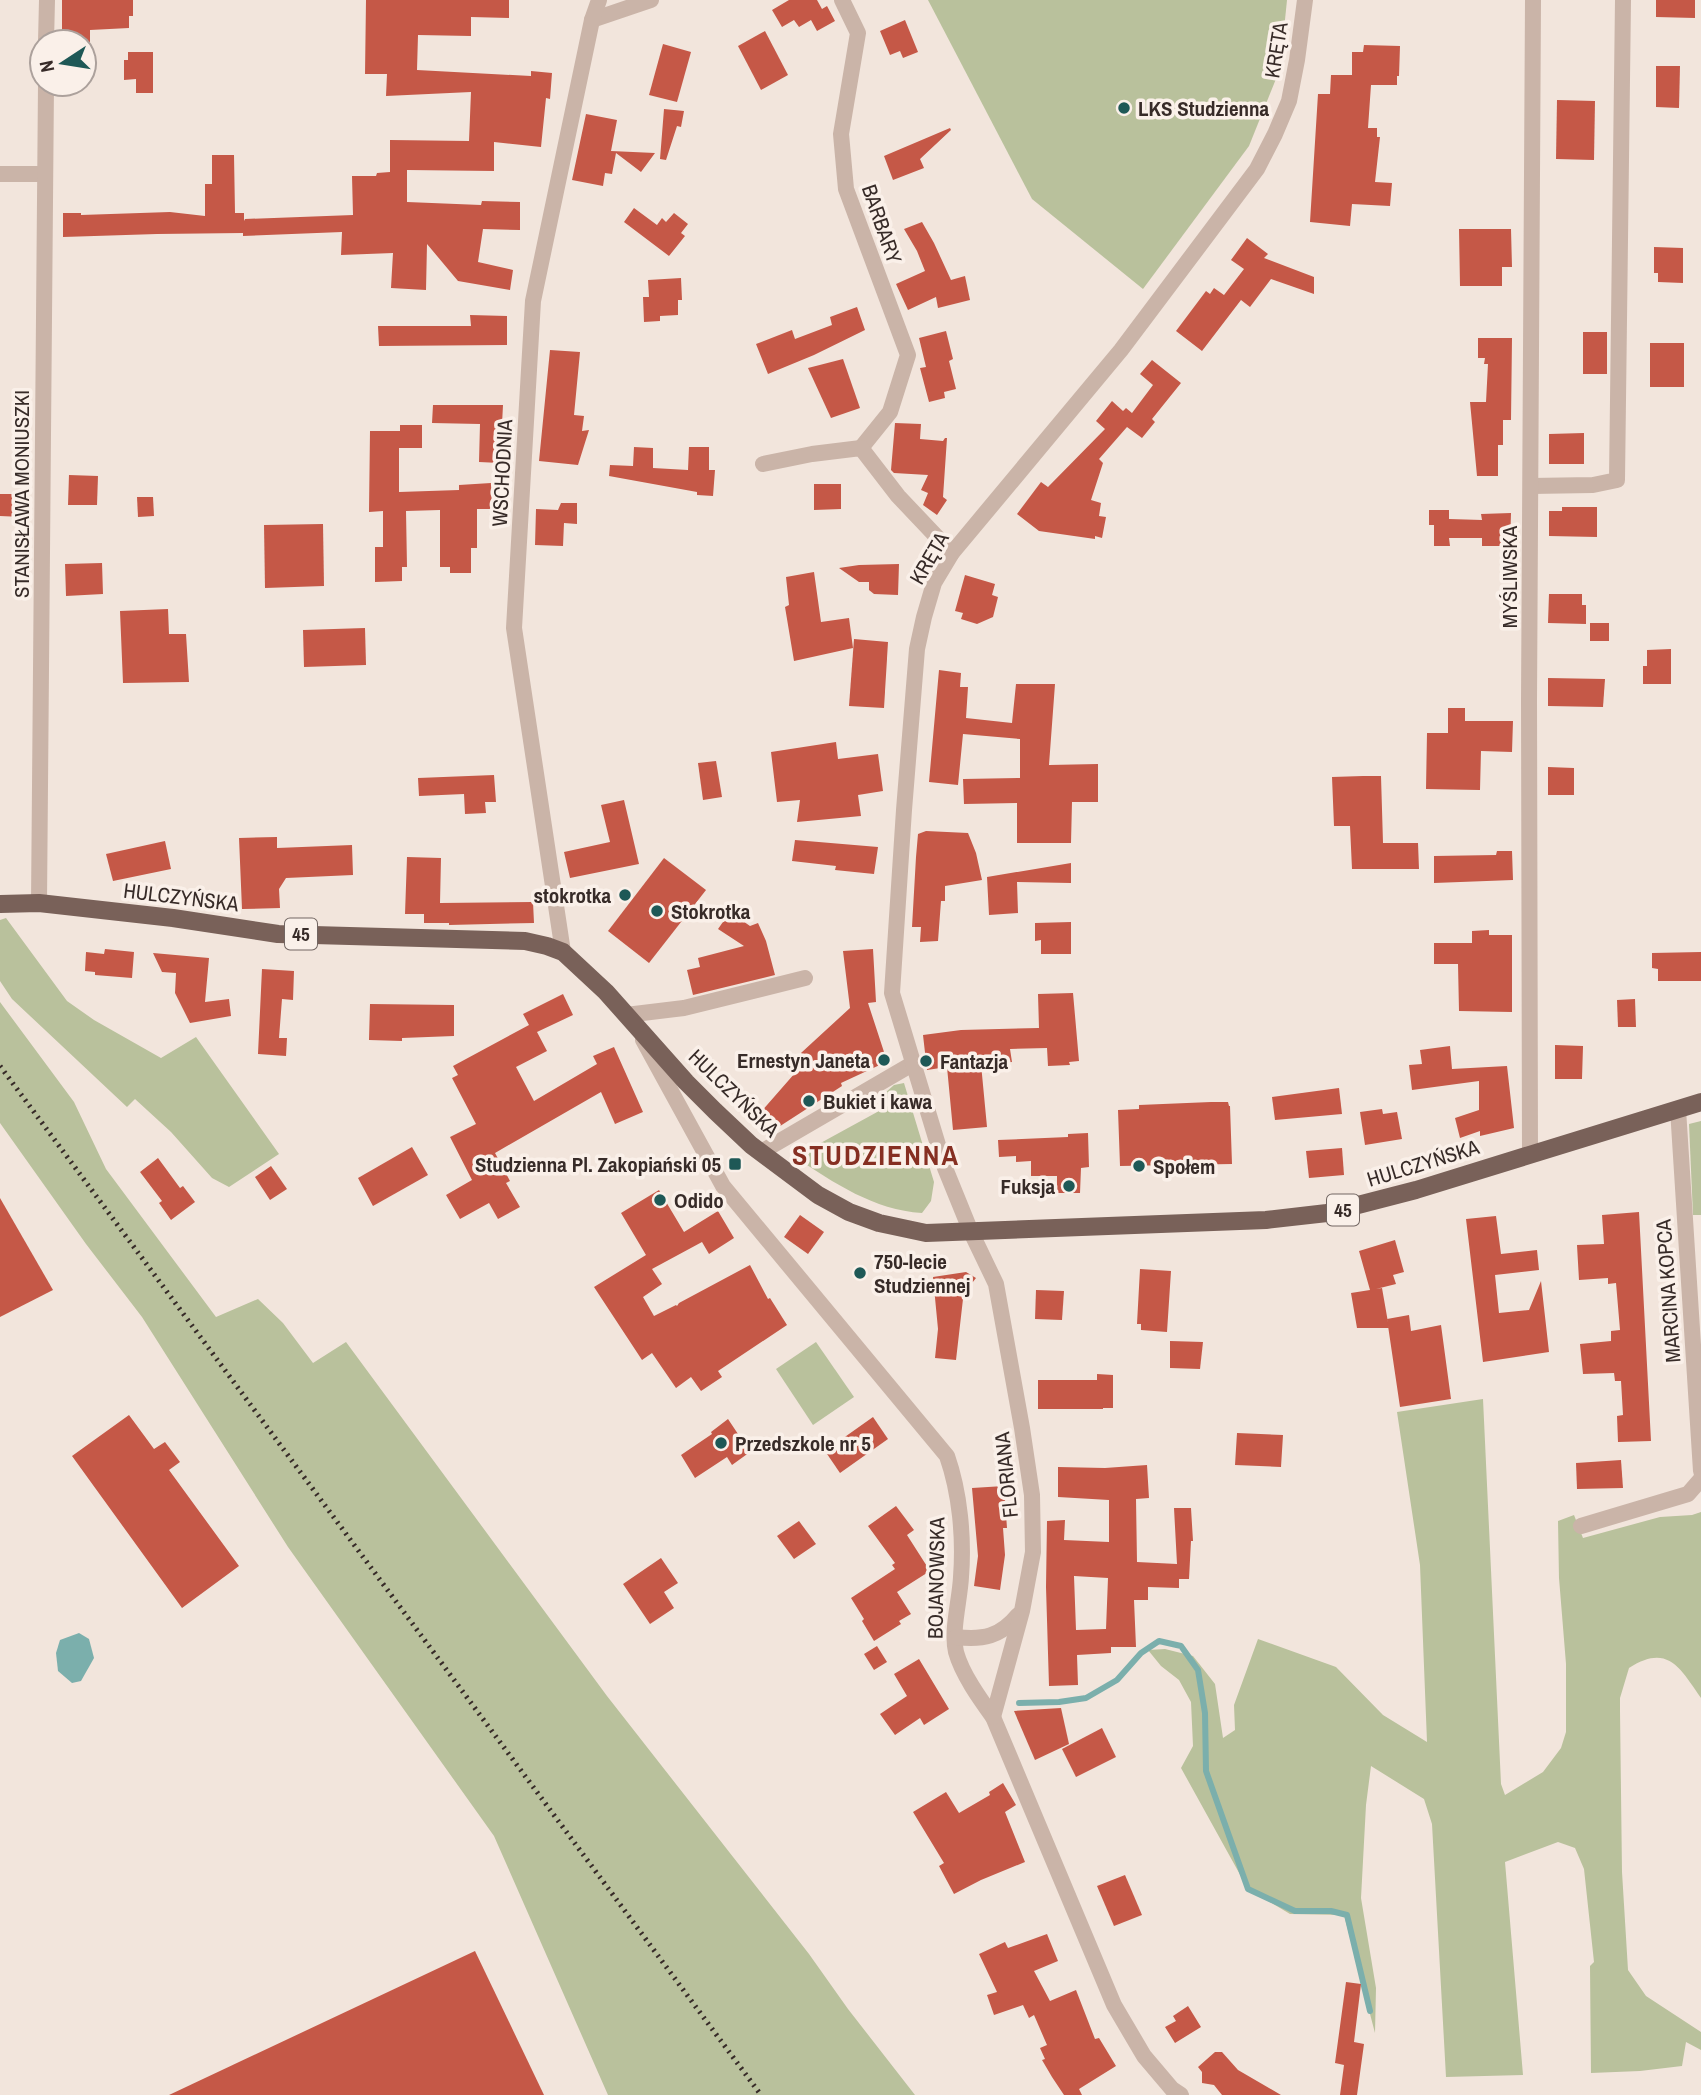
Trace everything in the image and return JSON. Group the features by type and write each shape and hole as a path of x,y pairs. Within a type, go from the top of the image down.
{"main road":[{"name":"HULCZYŃSKA","path":"0,904 39,903 278,933 524,941 547,946 563,952 631,1020 686,1082 761,1152 818,1195 849,1212 869,1220 926,1233 1097,1228 1302,1217 1358,1206 1701,1102"}],"street":[{"path":"46,28 47,0"},
{"name":"WSCHODNIA","path":"563,952 514,628 533,301 598,0"},
{"path":"592,20 651,0"},
{"name":"BARBARY","path":"842,0 858,33 841,134 846,189 908,355 890,412 861,448"},
{"name":"KRĘTA","path":"971,1232 945,1168 892,993 917,649 924,617 934,583 952,553 1121,350 1257,169 1289,101 1305,0"},
{"name":"MYŚLIWSKA","path":"1530,1154 1533,0"},
{"path":"1531,486 1593,485 1617,480 1623,0"},
{"name":"STANISŁAWA MONIUSZKI","path":"39,903 46,98"},
{"path":"0,174 45,174"},
{"path":"764,464 861,448 898,496 952,553"},
{"path":"631,1020 805,978"},
{"name":"BOJANOWSKA","path":"631,1020 723,1186 947,1455 958,1507 961,1554 956,1652 971,1684 993,1717 1114,2005 1144,2056 1172,2089 1181,2095"},
{"path":"761,1152 914,1063"},
{"name":"MARCINA KOPCA","path":"1678,1109 1701,1471"},
{"name":"FLORIANA","path":"971,1232 996,1284 1023,1428 1030,1482 1033,1552 1022,1611 993,1717"},
{"path":"1581,1526 1688,1494 1701,1479"},
{"path":"956,1637 988,1637 1008,1628 1022,1611"}],"green space":[{"name":"LKS Studzienna","path":"928,0 1287,0 1280,69 1249,146 1143,289 1032,199"},
{"path":"6,918 67,1001 94,1020 161,1058 196,1037 279,1154 229,1187 212,1178 171,1132 135,1099 127,1107 12,999 0,981 0,920"},
{"path":"0,1002 74,1102 106,1169 216,1317 258,1299 283,1323 313,1363 346,1342 607,1696 809,1954 915,2095 608,2095 494,1836 288,1547 142,1317 0,1123"},
{"path":"904,1083 934,1182 931,1201 922,1213 887,1207 855,1194 795,1157 890,1105 885,1093 894,1085"},
{"path":"1701,1121 1701,1215 1693,1215 1689,1124"},
{"path":"816,1342 854,1397 813,1425 776,1369"},
{"path":"1483,1399 1501,1784 1505,1795 1543,1772 1561,1748 1566,1732 1566,1664 1559,1578 1558,1521 1574,1515 1583,1538 1660,1517 1701,1512 1701,1698 1672,1662 1654,1658 1629,1668 1620,1698 1622,1872 1628,1970 1646,1996 1701,2032 1701,2050 1686,2042 1682,2066 1591,2073 1590,1966 1594,1962 1584,1869 1575,1848 1558,1842 1505,1862 1523,2075 1446,2077 1432,1824 1424,1799 1371,1766 1361,1898 1376,1988 1375,2033 1344,1915 1290,1914 1248,1889 1181,1768 1193,1746 1191,1702 1179,1680 1161,1666 1148,1650 1165,1649 1193,1656 1215,1684 1223,1738 1235,1730 1234,1705 1258,1639 1336,1667 1383,1715 1427,1742 1420,1565 1397,1412"}],"water":[{"path":"79,1633 89,1639 94,1658 81,1681 72,1683 58,1671 56,1653 60,1640"}],"building":[{"path":"62,0 133,0 133,16 129,16 129,28 62,28"},
{"path":"366,0 509,0 509,18 471,17 471,36 418,35 417,70 531,76 531,71 552,73 550,99 546,98 541,147 494,142 494,171 407,170 407,202 481,205 482,201 520,202 520,230 483,229 478,262 513,270 510,290 458,281 427,244 426,290 391,288 393,253 341,255 342,232 243,236 243,233 63,237 63,213 81,215 170,212 205,216 205,184 212,184 212,155 234,155 235,213 244,213 244,221 353,215 352,176 376,176 377,173 390,172 390,140 469,141 471,92 386,96 387,74 365,74"},
{"path":"789,0 817,0 822,9 827,6 835,21 817,31 811,20 799,27 794,20 782,27 772,10"},
{"path":"1656,0 1695,0 1695,18 1656,17"},
{"path":"905,20 918,52 903,58 900,51 890,55 880,31"},
{"path":"765,31 788,75 761,90 738,46"},
{"path":"663,44 691,52 677,102 649,95"},
{"path":"1364,45 1400,46 1397,85 1371,85 1368,128 1377,128 1377,137 1380,137 1375,182 1392,183 1390,206 1352,204 1350,226 1310,222 1318,94 1330,94 1331,75 1352,75 1352,52 1363,52"},
{"path":"128,52 153,52 153,93 136,93 136,79 124,80 124,60 128,60"},
{"path":"1656,66 1680,66 1679,108 1656,107"},
{"path":"1557,100 1595,101 1594,160 1556,159"},
{"path":"664,109 684,111 681,127 677,126 666,160 660,159"},
{"path":"586,114 617,120 611,151 655,153 641,172 616,153 612,174 605,173 603,186 572,180"},
{"path":"950,128 951,130 920,159 924,168 893,180 884,156"},
{"path":"634,208 657,225 662,218 666,222 674,213 688,224 681,233 685,236 669,256 624,222"},
{"path":"922,222 951,280 965,276 970,300 938,308 936,297 908,310 896,284 925,271 904,229"},
{"path":"1459,229 1511,229 1512,267 1502,267 1502,286 1460,286"},
{"path":"1247,238 1268,254 1264,258 1314,277 1314,294 1271,279 1250,307 1241,300 1202,351 1176,331 1206,291 1210,294 1214,288 1224,295 1244,269 1231,260"},
{"path":"1654,247 1683,248 1683,283 1658,282 1658,273 1654,273"},
{"path":"681,278 682,300 678,300 678,315 660,316 660,321 644,322 643,297 649,297 648,280"},
{"path":"857,307 865,330 768,374 756,344 792,330 795,339 832,325 830,317"},
{"path":"470,315 507,316 507,345 379,346 378,326 471,326"},
{"path":"946,331 953,359 949,361 956,389 944,392 945,398 929,402 920,368 926,367 919,338"},
{"path":"1583,332 1607,332 1607,374 1583,374"},
{"path":"1478,338 1512,338 1511,420 1503,420 1503,445 1498,445 1498,476 1477,476 1470,402 1486,402 1488,364 1484,364 1485,358 1478,358"},
{"path":"1650,343 1684,343 1684,387 1650,387"},
{"path":"550,350 580,352 574,415 584,416 582,431 589,430 578,465 539,461"},
{"path":"843,359 860,408 831,418 808,368"},
{"path":"1152,360 1181,383 1152,419 1155,422 1142,438 1127,427 1099,459 1103,463 1091,500 1101,503 1099,516 1106,517 1102,538 1039,531 1017,514 1041,482 1048,487 1105,429 1096,421 1112,401 1123,411 1126,408 1132,413 1153,385 1140,374"},
{"path":"433,405 503,405 500,463 479,462 480,424 432,423"},
{"path":"895,423 921,424 920,439 943,441 947,438 943,497 947,500 937,515 923,505 928,493 921,490 928,475 894,473 891,470"},
{"path":"400,425 422,425 422,448 399,448 399,492 459,490 459,485 491,483 492,509 477,509 477,548 471,548 471,573 450,573 450,567 440,567 440,510 406,511 407,567 402,567 402,581 375,582 375,547 383,547 383,511 369,512 370,431 400,431"},
{"path":"1584,433 1584,464 1549,464 1549,434"},
{"path":"634,447 653,448 653,468 688,470 689,447 709,447 709,470 715,470 713,496 609,476 610,465 633,466"},
{"path":"69,475 98,476 97,505 68,505"},
{"path":"814,484 841,484 841,509 814,510"},
{"path":"0,494 23,494 22,517 0,516"},
{"path":"137,497 153,497 154,516 138,517"},
{"path":"561,503 577,503 577,524 564,523 563,546 535,545 536,509 558,510"},
{"path":"1562,507 1597,507 1597,537 1549,536 1549,511 1562,511"},
{"path":"1429,510 1449,510 1449,519 1482,520 1481,514 1511,513 1510,546 1482,546 1482,538 1449,538 1450,546 1434,546 1434,525 1429,525"},
{"path":"323,524 324,586 265,588 264,525"},
{"path":"102,563 103,594 66,596 65,564"},
{"path":"899,564 898,595 874,594 869,590 869,582 859,582 839,568 859,565"},
{"path":"814,572 821,622 849,618 853,648 794,661 785,607 789,605 786,577"},
{"path":"965,575 995,584 992,595 998,597 993,617 977,624 961,619 963,613 955,611"},
{"path":"1549,594 1582,594 1582,605 1586,605 1586,624 1548,623"},
{"path":"168,609 169,634 186,634 189,682 123,683 120,611"},
{"path":"1590,623 1609,623 1609,641 1590,641"},
{"path":"365,628 366,665 304,667 303,630"},
{"path":"854,639 888,642 884,708 849,706"},
{"path":"1671,649 1671,684 1643,684 1643,666 1647,666 1647,650"},
{"path":"939,670 961,673 960,687 968,687 966,718 1012,723 1016,684 1055,684 1049,765 1098,764 1098,802 1072,802 1071,843 1017,843 1017,803 964,804 963,779 1020,778 1020,739 963,734 958,785 929,782"},
{"path":"1548,678 1605,679 1603,707 1548,706"},
{"path":"1448,708 1465,708 1465,721 1513,721 1512,752 1481,751 1480,790 1426,789 1427,733 1448,733"},
{"path":"836,742 838,759 878,754 883,791 858,795 861,816 797,822 800,800 777,802 771,752"},
{"path":"716,761 722,797 703,800 698,763"},
{"path":"1548,767 1574,768 1574,795 1548,795"},
{"path":"494,775 496,802 485,802 486,813 465,814 464,794 419,796 418,778"},
{"path":"1381,776 1383,843 1418,843 1419,869 1352,869 1350,826 1334,826 1332,777"},
{"path":"624,800 639,864 570,878 564,852 610,842 601,805"},
{"path":"926,831 968,833 982,880 945,886 938,941 920,942 921,927 912,927 918,834"},
{"path":"277,837 277,848 352,845 353,875 286,878 279,889 280,908 242,909 239,838"},
{"path":"795,840 878,847 874,874 835,870 836,866 792,861"},
{"path":"165,841 171,869 113,881 106,854"},
{"path":"1497,851 1512,851 1513,880 1434,883 1434,856 1496,855"},
{"path":"407,857 441,858 440,903 533,902 534,923 449,925 424,923 424,914 405,914"},
{"name":"Stokrotka","path":"664,858 706,890 649,963 608,931"},
{"path":"1071,863 1071,883 1017,882 1018,913 989,915 987,877"},
{"path":"730,912 750,926 758,923 775,975 693,995 687,970 700,967 698,958 744,946 718,929"},
{"path":"1071,922 1071,954 1041,954 1041,940 1035,941 1035,923"},
{"path":"1489,930 1489,935 1512,935 1512,1012 1459,1011 1458,964 1434,964 1434,943 1472,943 1472,931"},
{"path":"105,949 134,952 132,978 95,975 95,972 85,971 86,952 104,954"},
{"path":"873,949 876,1002 868,1003 886,1058 882,1059 884,1063 841,1083 842,1086 774,1130 761,1112 802,1065 799,1062 803,1056 801,1053 850,1008 843,951"},
{"path":"1701,952 1701,981 1658,981 1658,969 1652,968 1652,953"},
{"path":"153,953 209,958 205,1002 229,999 231,1016 190,1023 175,993 176,973 162,972"},
{"path":"262,969 294,971 293,1000 282,999 279,1038 287,1038 286,1056 258,1054"},
{"path":"1073,993 1079,1061 1069,1062 1070,1065 1048,1066 1047,1048 1010,1049 1012,1062 981,1064 987,1127 953,1130 947,1067 927,1070 923,1035 961,1030 1039,1028 1038,994"},
{"path":"563,994 573,1015 537,1032 547,1051 516,1067 534,1101 597,1064 593,1056 614,1047 643,1112 615,1124 601,1092 495,1153 510,1181 506,1183 520,1207 498,1219 489,1203 460,1219 446,1195 472,1180 450,1137 476,1124 452,1078 458,1075 453,1066 529,1025 523,1014"},
{"path":"1635,999 1636,1027 1618,1027 1617,1000"},
{"path":"370,1004 454,1005 454,1036 402,1038 402,1041 369,1040"},
{"path":"1555,1045 1583,1046 1582,1079 1555,1079"},
{"path":"1450,1046 1452,1069 1507,1066 1514,1128 1480,1136 1480,1131 1460,1138 1455,1118 1479,1110 1479,1081 1412,1090 1409,1065 1422,1064 1420,1050"},
{"path":"1339,1088 1342,1114 1275,1120 1272,1097"},
{"path":"1228,1102 1230,1106 1232,1164 1120,1166 1118,1110 1139,1109 1139,1105"},
{"path":"1382,1109 1383,1114 1397,1112 1402,1139 1365,1145 1360,1112"},
{"path":"1088,1133 1089,1167 1081,1168 1080,1193 1057,1193 1057,1176 1031,1176 1031,1161 1016,1162 1016,1156 999,1157 998,1140 1068,1137 1068,1134"},
{"path":"412,1147 428,1175 373,1206 358,1178"},
{"path":"1342,1148 1344,1175 1309,1178 1306,1151"},
{"path":"158,1158 180,1188 183,1186 195,1202 171,1220 159,1203 162,1201 140,1172"},
{"path":"271,1166 287,1189 270,1200 255,1177"},
{"path":"659,1190 684,1232 718,1211 734,1238 709,1254 702,1242 652,1269 662,1284 643,1297 654,1316 750,1265 768,1299 770,1298 787,1325 718,1371 722,1377 701,1391 691,1377 676,1388 652,1353 642,1360 594,1287 646,1255 621,1213"},
{"path":"0,1198 53,1290 0,1317"},
{"path":"1639,1212 1651,1441 1618,1442 1617,1416 1623,1415 1621,1381 1615,1381 1614,1373 1583,1374 1580,1344 1611,1341 1611,1331 1620,1330 1616,1283 1608,1284 1608,1278 1579,1280 1577,1245 1604,1244 1602,1215"},
{"path":"800,1215 824,1232 808,1254 784,1237"},
{"path":"1496,1216 1501,1254 1537,1250 1539,1270 1495,1275 1499,1313 1529,1310 1541,1281 1549,1352 1483,1362 1466,1219"},
{"path":"1395,1240 1404,1272 1393,1275 1396,1284 1376,1289 1382,1288 1389,1328 1357,1328 1351,1293 1370,1290 1359,1251"},
{"path":"1140,1269 1171,1271 1167,1332 1141,1330 1141,1324 1137,1324"},
{"path":"966,1272 976,1278 969,1287 971,1297 963,1299 956,1360 935,1358 938,1329 933,1277"},
{"path":"1036,1290 1064,1291 1062,1320 1035,1319"},
{"path":"1409,1315 1411,1331 1441,1325 1451,1399 1400,1407 1387,1319"},
{"path":"1170,1341 1203,1342 1200,1369 1170,1368"},
{"path":"1097,1374 1113,1375 1113,1408 1038,1409 1038,1380 1097,1380"},
{"path":"129,1415 154,1449 165,1442 180,1462 169,1470 239,1566 182,1608 72,1456"},
{"path":"873,1417 888,1439 840,1473 825,1451"},
{"name":"Przedszkole nr 5","path":"728,1419 750,1452 732,1465 727,1457 695,1478 681,1455 712,1434 711,1432"},
{"path":"1237,1433 1283,1435 1281,1467 1235,1465"},
{"path":"1621,1460 1623,1488 1577,1489 1576,1463"},
{"path":"1147,1465 1149,1498 1136,1499 1137,1562 1177,1564 1174,1508 1191,1508 1193,1541 1189,1579 1179,1579 1179,1588 1148,1587 1148,1600 1134,1600 1136,1647 1111,1647 1111,1653 1077,1655 1078,1685 1049,1686 1047,1521 1065,1520 1064,1540 1109,1542 1109,1500 1058,1497 1058,1467","holes":["1074,1576 1108,1578 1106,1629 1076,1630"]},
{"path":"1004,1486 1007,1528 1003,1528 1005,1555 1000,1590 974,1586 978,1556 972,1488"},
{"path":"896,1506 914,1530 907,1535 930,1571 897,1592 911,1614 899,1621 901,1624 874,1641 851,1598 895,1569 892,1565 895,1563 868,1526"},
{"path":"799,1521 816,1544 794,1559 777,1536"},
{"path":"661,1558 678,1583 664,1592 674,1608 650,1624 623,1584"},
{"path":"877,1646 887,1662 874,1670 864,1654"},
{"path":"919,1659 949,1709 924,1725 920,1718 895,1735 880,1714 907,1696 894,1674"},
{"path":"1061,1708 1069,1744 1035,1760 1014,1711"},
{"path":"1102,1728 1116,1757 1076,1777 1062,1749"},
{"path":"1003,1783 1016,1805 1005,1812 1025,1862 954,1894 939,1866 944,1863 913,1812 946,1792 959,1813 990,1795 989,1792"},
{"path":"1125,1875 1142,1915 1114,1926 1097,1886"},
{"path":"1047,1934 1058,1961 1034,1971 1050,2001 1076,1990 1095,2039 1099,2038 1116,2066 1079,2089 1082,2095 1064,2095 1052,2077 1042,2060 1045,2059 1040,2048 1047,2045 1034,2015 1029,2018 1023,2005 994,2015 987,1995 997,1992 979,1954 1005,1942 1008,1948"},
{"path":"475,1951 544,2095 169,2095"},
{"path":"1346,1982 1361,1984 1354,2042 1364,2044 1357,2095 1340,2095 1344,2065 1335,2063"},
{"path":"1188,2006 1201,2027 1175,2043 1165,2027 1176,2021 1173,2016"},
{"path":"1215,2052 1222,2052 1238,2070 1281,2095 1222,2095 1214,2085 1202,2083 1202,2072 1198,2067"}],"waterway":[{"path":"1019,1703 1086,1698 1117,1680 1141,1653 1159,1641 1181,1646 1198,1670 1205,1713 1206,1771 1248,1889 1295,1911 1331,1911 1347,1915 1370,2011"}],"railway":[{"path":"0,1066 761,2095"}],"place":[{"name":"LKS Studzienna","path":"1124,108"},
{"name":"stokrotka","path":"625,895"},
{"name":"Stokrotka","path":"657,911"},
{"name":"Ernestyn Janeta","path":"884,1060"},
{"name":"Fantazja","path":"926,1061"},
{"name":"Bukiet i kawa","path":"809,1101"},
{"name":"Studzienna Pl. Zakopiański 05","path":"735,1164"},
{"name":"Społem","path":"1139,1166"},
{"name":"Fuksja","path":"1069,1186"},
{"name":"Odido","path":"660,1200"},
{"name":"750-lecie Studziennej","path":"860,1273"},
{"name":"Przedszkole nr 5","path":"721,1443"}],"district":[{"name":"STUDZIENNA","path":"876,1155"}]}
